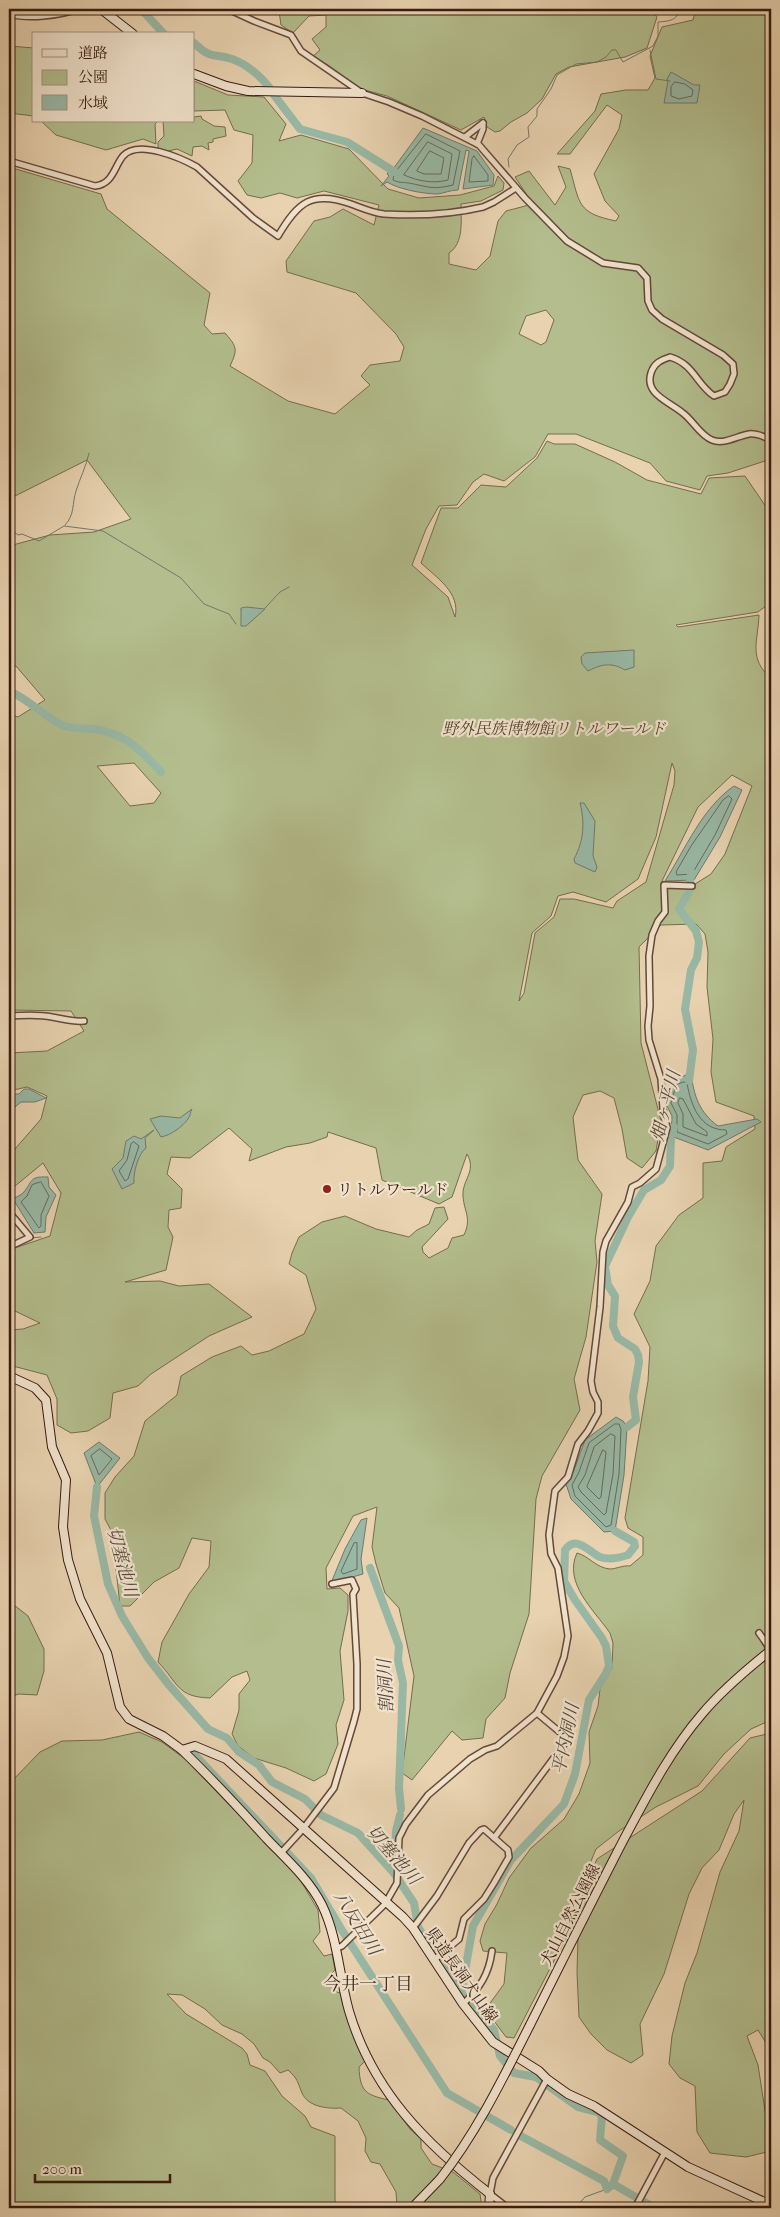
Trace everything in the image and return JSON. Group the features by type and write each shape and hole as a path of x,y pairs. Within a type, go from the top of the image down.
{"main road":[{"path":"104,11 130,32"},
{"path":"195,74 226,86 248,91 362,93"},
{"path":"9,1376 38,1390 46,1400 52,1447 66,1480 62,1527 68,1560 80,1599 107,1653 120,1707 129,1719 163,1736 182,1750 282,1851 305,1880 318,1898 329,1922 355,2028 379,2078 396,2104 423,2136 450,2163 490,2194 488,2208"},
{"name":"犬山自然公園線","path":"412,2208 455,2161 480,2120 604,1877 650,1790 675,1750 701,1714 720,1694 740,1674 771,1650"},
{"name":"県道長洞犬山線","path":"182,1750 198,1747 226,1759 386,1902 413,1928 436,1958 463,2004 493,2042 539,2071 545,2082 594,2106 691,2169 771,2205"}],"street":[{"path":"9,14 26,17 40,16 65,14 78,9"},
{"path":"104,11 116,9"},
{"path":"228,9 291,35 298,48 362,93 389,102 477,144 556,231 585,254 602,263 638,268 647,278 648,301 652,310 662,319 723,355 733,364 734,374 730,384 725,392 714,396 705,389 697,376 683,363 670,357 660,360 650,374 650,384 656,394 678,407 710,440 717,442 750,434 771,440"},
{"path":"465,137 482,123 483,129 477,144"},
{"path":"9,161 95,186 108,182 124,154 133,149 147,149 186,161 197,167 253,218 278,236 297,208 317,198 336,198 382,214 406,214 484,206 516,188"},
{"path":"335,1949 386,1902 397,1883 399,1838 406,1824 433,1788 478,1753 497,1746 537,1713 557,1676 568,1645 558,1568 551,1554 549,1535 555,1491 568,1477 578,1444 594,1423 598,1413 598,1402 593,1392 591,1381 600,1307 603,1252 606,1241 628,1202 632,1187 640,1183 656,1169 667,1128 663,1109 661,1080 649,1040 650,989 648,974 652,935 658,921 665,912 662,892 664,885 689,886"},
{"path":"9,1016 28,1014 84,1022"},
{"path":"9,1212 30,1237 9,1247"},
{"path":"282,1851 303,1829 334,1788 357,1709 357,1664 353,1594 356,1590 355,1582 352,1580 332,1584"},
{"path":"759,1633 771,1650"},
{"path":"494,1838 568,1739 537,1713"},
{"path":"413,1928 469,1843 481,1830 484,1829 508,1850 509,1857 484,1899 466,1916 459,1939 436,1958"},
{"path":"463,2004 470,1998 486,1976 492,1951"},
{"path":"508,2208 490,2194 495,2173 545,2082"},
{"path":"635,2208 665,2152"}],"green space":[{"path":"284,9 651,9 657,17 647,48 625,57 569,67 556,74 542,99 527,113 500,131 495,132 487,127 484,117 461,130 387,96 361,89 328,65 312,57 320,50 312,39 326,27 326,15 309,16 293,33 281,25 279,11"},
{"name":"野外民族博物館リトルワールド","path":"696,9 771,9 771,459 728,473 707,476 700,490 666,481 650,463 576,434 548,434 535,457 504,481 484,474 473,482 457,505 439,506 426,529 412,565 448,597 455,617 456,608 451,593 421,563 441,508 458,508 481,485 506,487 537,458 547,441 554,444 575,444 615,462 647,480 701,494 709,478 745,476 771,514 767,605 758,612 676,625 678,627 759,615 756,642 757,656 759,664 771,679 771,1720 751,1729 724,1754 698,1786 656,1807 619,1831 596,1849 576,1897 569,1932 514,2038 506,2037 494,2021 488,2006 504,1984 507,1953 483,1951 480,1941 485,1924 509,1878 531,1848 564,1819 579,1794 590,1763 589,1732 598,1706 600,1689 612,1668 613,1643 610,1633 582,1596 577,1585 574,1575 574,1564 577,1553 610,1569 630,1566 643,1555 643,1537 628,1528 625,1518 648,1381 650,1347 634,1314 650,1281 656,1246 679,1215 703,1198 703,1163 722,1161 726,1147 755,1129 754,1116 716,1102 711,1072 713,1039 707,987 708,952 705,934 696,924 661,925 639,947 641,1043 661,1121 656,1151 642,1168 627,1158 614,1098 600,1091 583,1095 573,1117 578,1160 602,1194 595,1241 597,1262 586,1337 574,1379 580,1410 542,1476 536,1499 529,1614 510,1673 505,1698 486,1719 483,1738 462,1740 452,1731 412,1780 402,1773 414,1676 399,1608 385,1593 372,1547 377,1507 353,1516 326,1568 327,1589 340,1588 348,1595 348,1611 340,1651 344,1700 336,1725 338,1744 326,1774 314,1781 286,1768 254,1758 238,1746 232,1734 239,1710 239,1694 250,1680 247,1671 232,1677 210,1698 199,1697 191,1695 180,1688 158,1662 162,1642 189,1594 209,1567 211,1541 192,1538 179,1568 154,1582 130,1606 120,1606 112,1532 105,1519 105,1493 115,1477 134,1456 145,1421 177,1395 181,1376 212,1357 241,1346 252,1355 269,1351 304,1334 316,1309 306,1275 289,1264 299,1237 322,1222 345,1216 376,1229 409,1237 417,1230 429,1224 435,1208 444,1207 448,1219 422,1247 423,1252 429,1258 448,1248 452,1238 464,1235 467,1219 463,1190 470,1171 470,1160 467,1154 452,1197 439,1204 382,1180 376,1148 328,1132 327,1137 310,1143 286,1147 249,1161 252,1149 229,1128 190,1158 171,1157 167,1174 182,1189 181,1208 169,1210 168,1227 173,1237 166,1270 125,1282 160,1281 179,1286 209,1284 252,1317 209,1336 151,1374 138,1386 113,1393 110,1418 88,1431 71,1433 57,1425 57,1399 47,1375 9,1365 9,1330 23,1329 40,1323 15,1311 9,1312 9,1250 50,1236 61,1193 43,1163 9,1191 9,1156 41,1119 47,1096 27,1087 9,1091 9,1053 47,1051 84,1031 71,1011 9,1010 9,714 18,717 45,700 16,666 9,665 9,546 50,535 94,532 131,519 87,460 9,499 9,167 101,194 107,209 210,293 204,325 212,334 225,333 234,345 235,352 230,366 288,401 335,414 370,385 361,376 370,365 400,361 404,347 396,334 356,293 287,272 286,261 314,221 330,217 343,209 374,225 379,205 324,191 297,198 280,193 261,198 247,195 238,181 252,163 253,135 234,130 225,110 195,111 195,81 228,95 264,97 286,124 279,141 301,135 349,149 388,189 419,198 460,195 494,186 498,176 504,183 503,190 481,201 461,204 459,238 454,249 449,253 449,264 476,270 490,256 498,221 506,211 533,204 515,177 529,171 555,205 566,187 558,166 570,169 582,205 594,214 616,221 619,216 605,201 594,174 619,129 622,115 607,105 570,154 557,154 595,111 601,94 626,90 648,90 655,78 650,56 662,27 693,20","holes":["546,310 554,320 546,342 541,345 519,334 526,316","134,763 161,793 154,803 130,806 97,766","672,763 675,771 674,785 646,882 617,901 613,908 574,899 560,899 554,917 535,933 524,993 519,1001 532,933 551,916 558,896 573,892 606,902 638,879 656,837","732,775 752,786 725,854 711,874 695,884 692,890 662,881 698,807"]},
{"path":"9,46 32,48 32,116 9,113"},
{"path":"201,116 202,119 214,126 225,127 226,136 213,139 213,142 208,143 209,150 202,146 193,147 192,156 177,149 168,151 158,148 158,142 164,136 163,122 195,122 195,117"},
{"path":"42,122 157,122 155,124 156,144 143,139 106,150 56,135"},
{"path":"9,1601 28,1616 44,1649 44,1671 37,1695 19,1694 9,1697"},
{"path":"139,1732 162,1742 185,1759 298,1876 318,1910 320,1932 313,1941 324,1956 332,1954 335,1970 329,1976 335,1991 342,1994 354,2038 365,2061 359,2067 363,2087 370,2094 389,2100 410,2129 421,2139 421,2148 432,2164 453,2172 480,2194 482,2208 408,2208 408,2206 402,2208 397,2205 396,2192 380,2164 371,2162 365,2151 366,2138 358,2121 341,2108 319,2106 309,2101 302,2093 297,2080 288,2070 280,2073 270,2062 263,2058 254,2044 242,2034 222,2025 205,2009 182,1995 167,1994 186,2014 242,2048 247,2054 250,2065 265,2071 282,2096 305,2116 311,2127 335,2136 335,2201 338,2208 9,2208 9,1784 40,1752 62,1741 102,1740"},
{"path":"771,1733 771,2051 758,2030 747,2036 758,2065 766,2117 771,2125 771,2151 746,2157 710,2153 697,2132 695,2086 680,2078 669,2064 672,2036 685,1983 697,1953 720,1872 739,1831 744,1800 734,1814 719,1850 702,1868 689,1894 664,1974 640,2024 643,2055 631,2063 607,2050 591,2034 579,2017 577,1972 579,1903 597,1859 702,1791 750,1738"}],"water":[{"path":"671,72 694,85 700,85 697,103 664,103 667,79"},
{"path":"423,128 477,151 494,175 493,185 463,189 469,151 466,150 458,190 432,194 404,189 387,182 381,186 389,176 387,174 391,168 393,169"},
{"path":"241,608 265,609 246,626 241,626"},
{"path":"634,650 634,667 625,670 606,665 588,671 582,664 581,657 585,653"},
{"path":"734,786 742,790 720,837 694,880 665,881 695,829 713,805"},
{"path":"580,803 584,803 595,821 593,856 597,867 595,872 575,863 574,859 583,831"},
{"path":"691,1073 698,1103 706,1115 718,1126 757,1119 761,1122 708,1150 671,1136 672,1116 666,1104 672,1081"},
{"path":"24,1089 29,1089 46,1098 35,1102 21,1102 9,1112 9,1094 19,1094"},
{"path":"192,1109 189,1118 183,1125 172,1133 161,1137 150,1119 161,1116 180,1118"},
{"path":"154,1130 145,1138 146,1148 137,1164 134,1183 122,1189 112,1169 123,1158 126,1141 134,1136 141,1139"},
{"path":"48,1177 49,1187 56,1195 46,1217 45,1232 34,1233 13,1199 23,1193 32,1180"},
{"path":"616,1417 623,1421 627,1427 624,1475 615,1531 604,1532 571,1499 566,1484 574,1470 585,1440"},
{"path":"99,1442 120,1458 97,1487 84,1453"},
{"path":"367,1518 361,1559 363,1574 331,1583 345,1549 361,1520"}],"waterway":[{"path":"141,9 162,32"},
{"path":"509,167 508,159 517,145 529,137 528,127 537,116 537,109 551,89 557,75 576,64 597,62 606,57 612,50 616,50 623,62 653,46 658,36 658,22 672,20 681,9"},
{"path":"195,44 209,54 232,59 242,64 269,87"},
{"path":"650,50 656,79 670,81"},
{"path":"274,95 300,129 347,142 398,174"},
{"path":"65,525 72,513 76,491 89,453"},
{"path":"9,531 12,530 18,535 22,534 39,541 64,526 103,531 181,578 204,604 229,614 236,624"},
{"path":"265,608 280,592 289,587"},
{"path":"9,691 64,726 95,729 125,739 161,772"},
{"name":"畑ヶ平川","path":"689,1081 693,1050 685,1009 691,970 697,958 699,942 696,931 679,909 689,892 691,872"},
{"name":"畑ヶ平川","path":"627,1427 636,1420 633,1397 639,1362 635,1349 618,1338 613,1326 615,1296 608,1285 605,1266 628,1217 644,1190 661,1180 670,1166 671,1136 674,1127"},
{"path":"31,1238 41,1237"},
{"path":"16,1246 26,1242"},
{"name":"切塞池川","path":"97,1487 94,1516 108,1584 122,1616 148,1658 208,1729 227,1738 239,1752 259,1765 272,1782 305,1799 321,1815 358,1833 394,1873 414,1903 418,1927 461,1993 494,2030 500,2056 514,2073 536,2077 578,2107 598,2112 602,2116 600,2140 623,2156 613,2184 607,2189"},
{"name":"平内洞川","path":"461,1993 473,1926 511,1860 564,1804 575,1774 589,1700 609,1666 606,1646 602,1638 564,1581 565,1550 569,1546 578,1544 603,1558 628,1555 635,1546 634,1542 615,1531"},
{"name":"割洞川","path":"370,1568 399,1646 398,1660 403,1683 399,1788 401,1809"},
{"name":"八反田川","path":"192,1752 311,1878 343,1932 447,2093 511,2130"},
{"name":"割洞川","path":"394,1873 396,1831 400,1815"},
{"name":"八反田川","path":"519,2135 604,2181 607,2189"},
{"path":"611,2186 613,2184 655,2208"},
{"path":"575,2208 585,2197 607,2189"}],"place":[{"name":"リトルワールド","path":"327,1189"}],"district":[{"name":"今井一丁目","path":"368,1984"}]}
